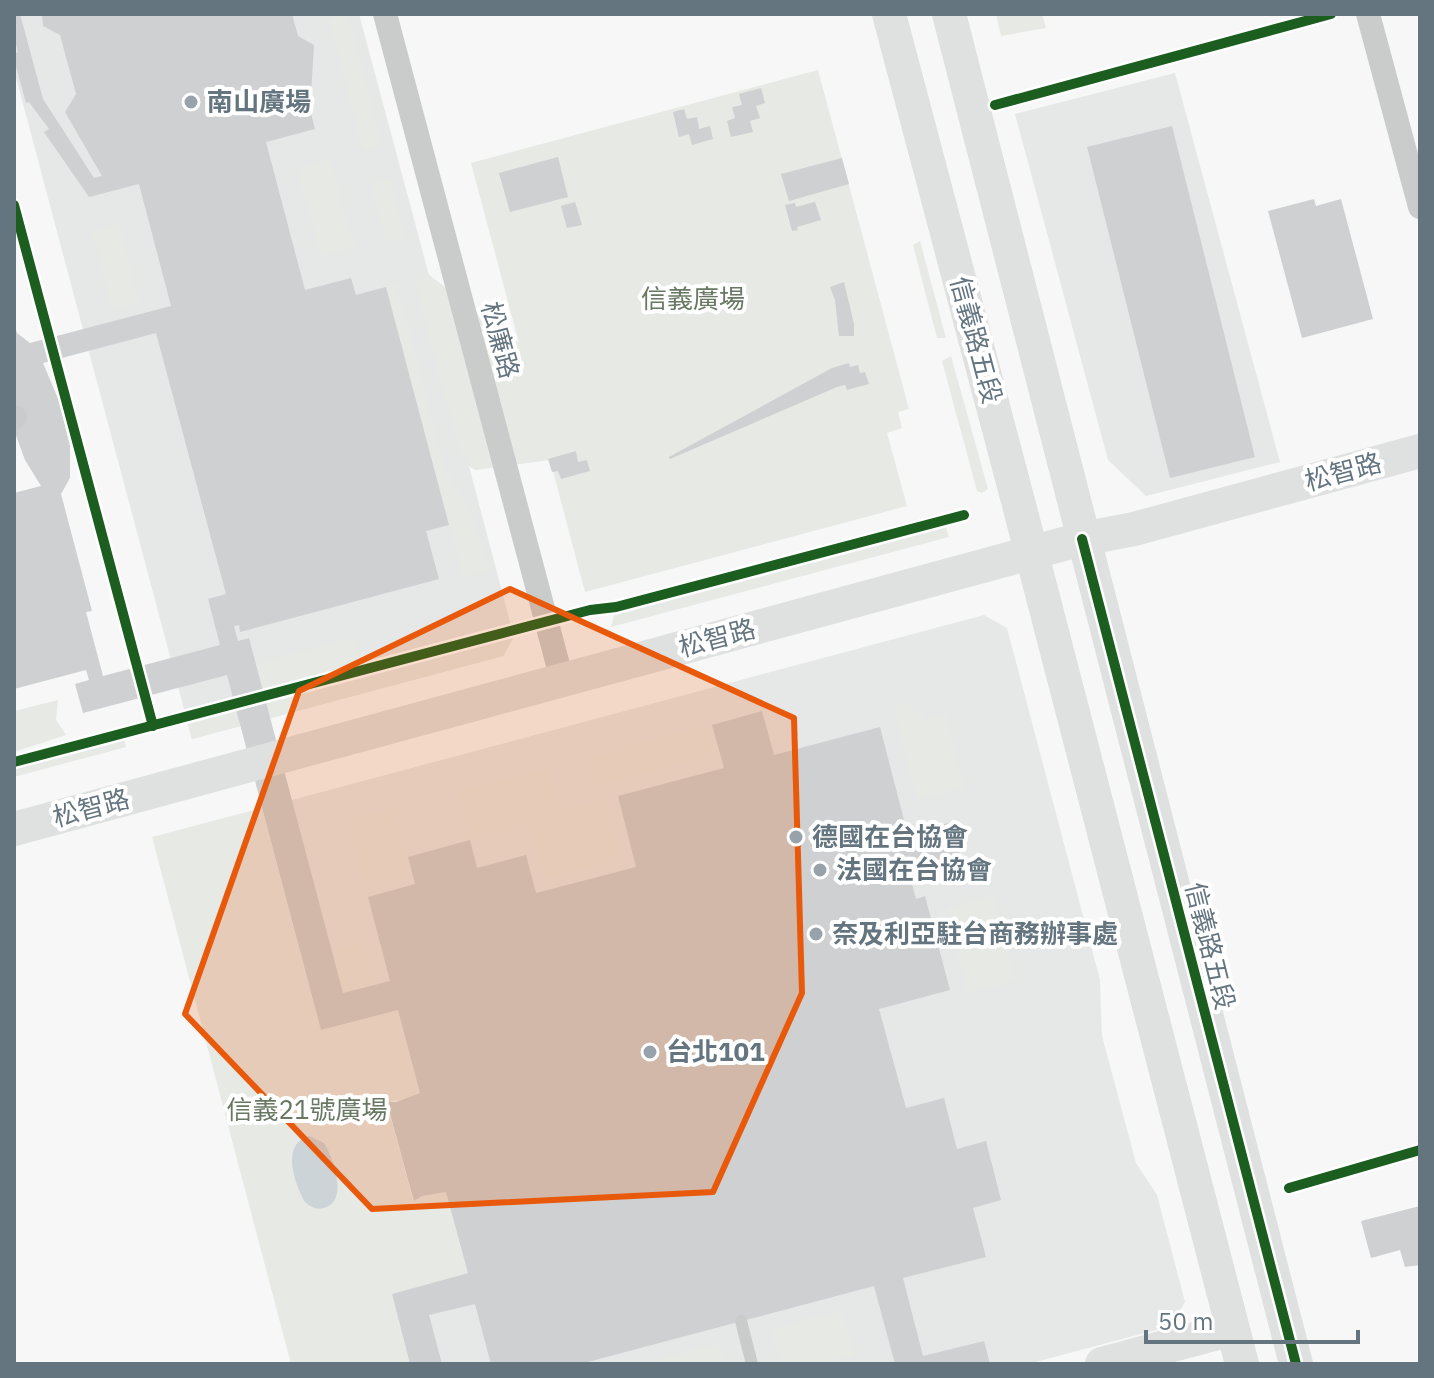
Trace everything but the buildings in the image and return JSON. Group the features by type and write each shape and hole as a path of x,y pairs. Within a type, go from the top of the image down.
{"main road":[{"name":"信義路五段","path":"889,14 1242,1364"},
{"name":"信義路五段","path":"949,14 1296,1364"},
{"name":"松智路","path":"14,829 1082,539 1134,529 1420,451"},
{"path":"1102,1364 1232,1329"}],"street":[{"name":"松廉路","path":"385,14 562,680"},
{"path":"1368,14 1420,207"}],"lane":[{"path":"741,1321 752,1364"}],"highlighted area":[{"path":"510,589 794,718 802,993 713,1192 372,1209 185,1014 299,691"}],"shaded area":[{"path":"14,14 359,14 429,275 653,445 475,470 469,466 514,637 503,656 192,739 14,70"},
{"path":"1175,73 1280,462 1146,496 1108,460 1015,114"},
{"name":"台北101","path":"984,615 1007,628 1100,980 1102,1036 1136,1163 1157,1195 1185,1302 1171,1326 1028,1364 410,1364 392,1294 467,1274 414,1201 387,1102 397,1102 398,1011 321,1030 262,808"},
{"path":"309,1136 324,1143 337,1179 336,1198 320,1209 305,1202 292,1164 295,1147 300,1140"}],"green space":[{"path":"348,14 383,145 363,150 329,19"},
{"path":"996,14 1042,14 1046,28 1001,36"},
{"name":"信義廣場","path":"818,70 909,409 898,412 902,428 887,433 907,506 585,592 550,460 475,470 459,450 414,280 429,275 519,343 471,163"},
{"path":"331,159 355,248 321,257 297,168"},
{"path":"390,179 405,237 386,242 371,184"},
{"path":"119,222 140,302 112,309 91,230"},
{"path":"920,241 946,338 937,338 913,245"},
{"path":"397,284 446,470 469,506 490,572 468,577 462,573 386,287"},
{"path":"951,356 988,489 982,493 977,491 942,361"},
{"path":"942,513 949,537 611,627 615,612 912,532 910,525 747,568 747,565"},
{"path":"354,637 359,655 368,653 370,658 385,654 394,658 264,693 256,663"},
{"path":"507,637 509,645 503,656 192,739 187,721"},
{"path":"58,700 56,720 66,735 14,752 14,711"},
{"path":"912,702 914,712 922,711 924,718 945,713 965,787 917,800 893,707"},
{"path":"707,726 715,754 598,785 590,757"},
{"path":"124,739 126,747 14,777 14,768"},
{"path":"548,768 560,812 604,800 619,858 545,878 530,823 471,839 459,792"},
{"name":"信義21號廣場","path":"262,808 321,1030 398,1010 420,1093 387,1103 413,1200 446,1192 468,1273 392,1294 410,1364 291,1364 152,837"},
{"path":"393,809 410,873 365,885 348,821"},
{"path":"993,895 1016,981 968,993 946,908"},
{"path":"362,943 373,985 343,993 332,951"},
{"path":"842,1310 854,1355 821,1364 779,1364 770,1329"},
{"path":"719,1343 725,1364 638,1364"}],"cycle path":[{"path":"995,105 1331,14"},
{"path":"14,205 153,726"},
{"path":"14,762 964,515"},
{"path":"1082,539 1296,1364"},
{"path":"1289,1188 1420,1150"}],"place":[{"name":"南山廣場","path":"191,102"},
{"name":"德國在台協會","path":"796,837"},
{"name":"法國在台協會","path":"820,870"},
{"name":"奈及利亞駐台商務辦事處","path":"816,934"},
{"name":"台北101","path":"650,1052"}]}
